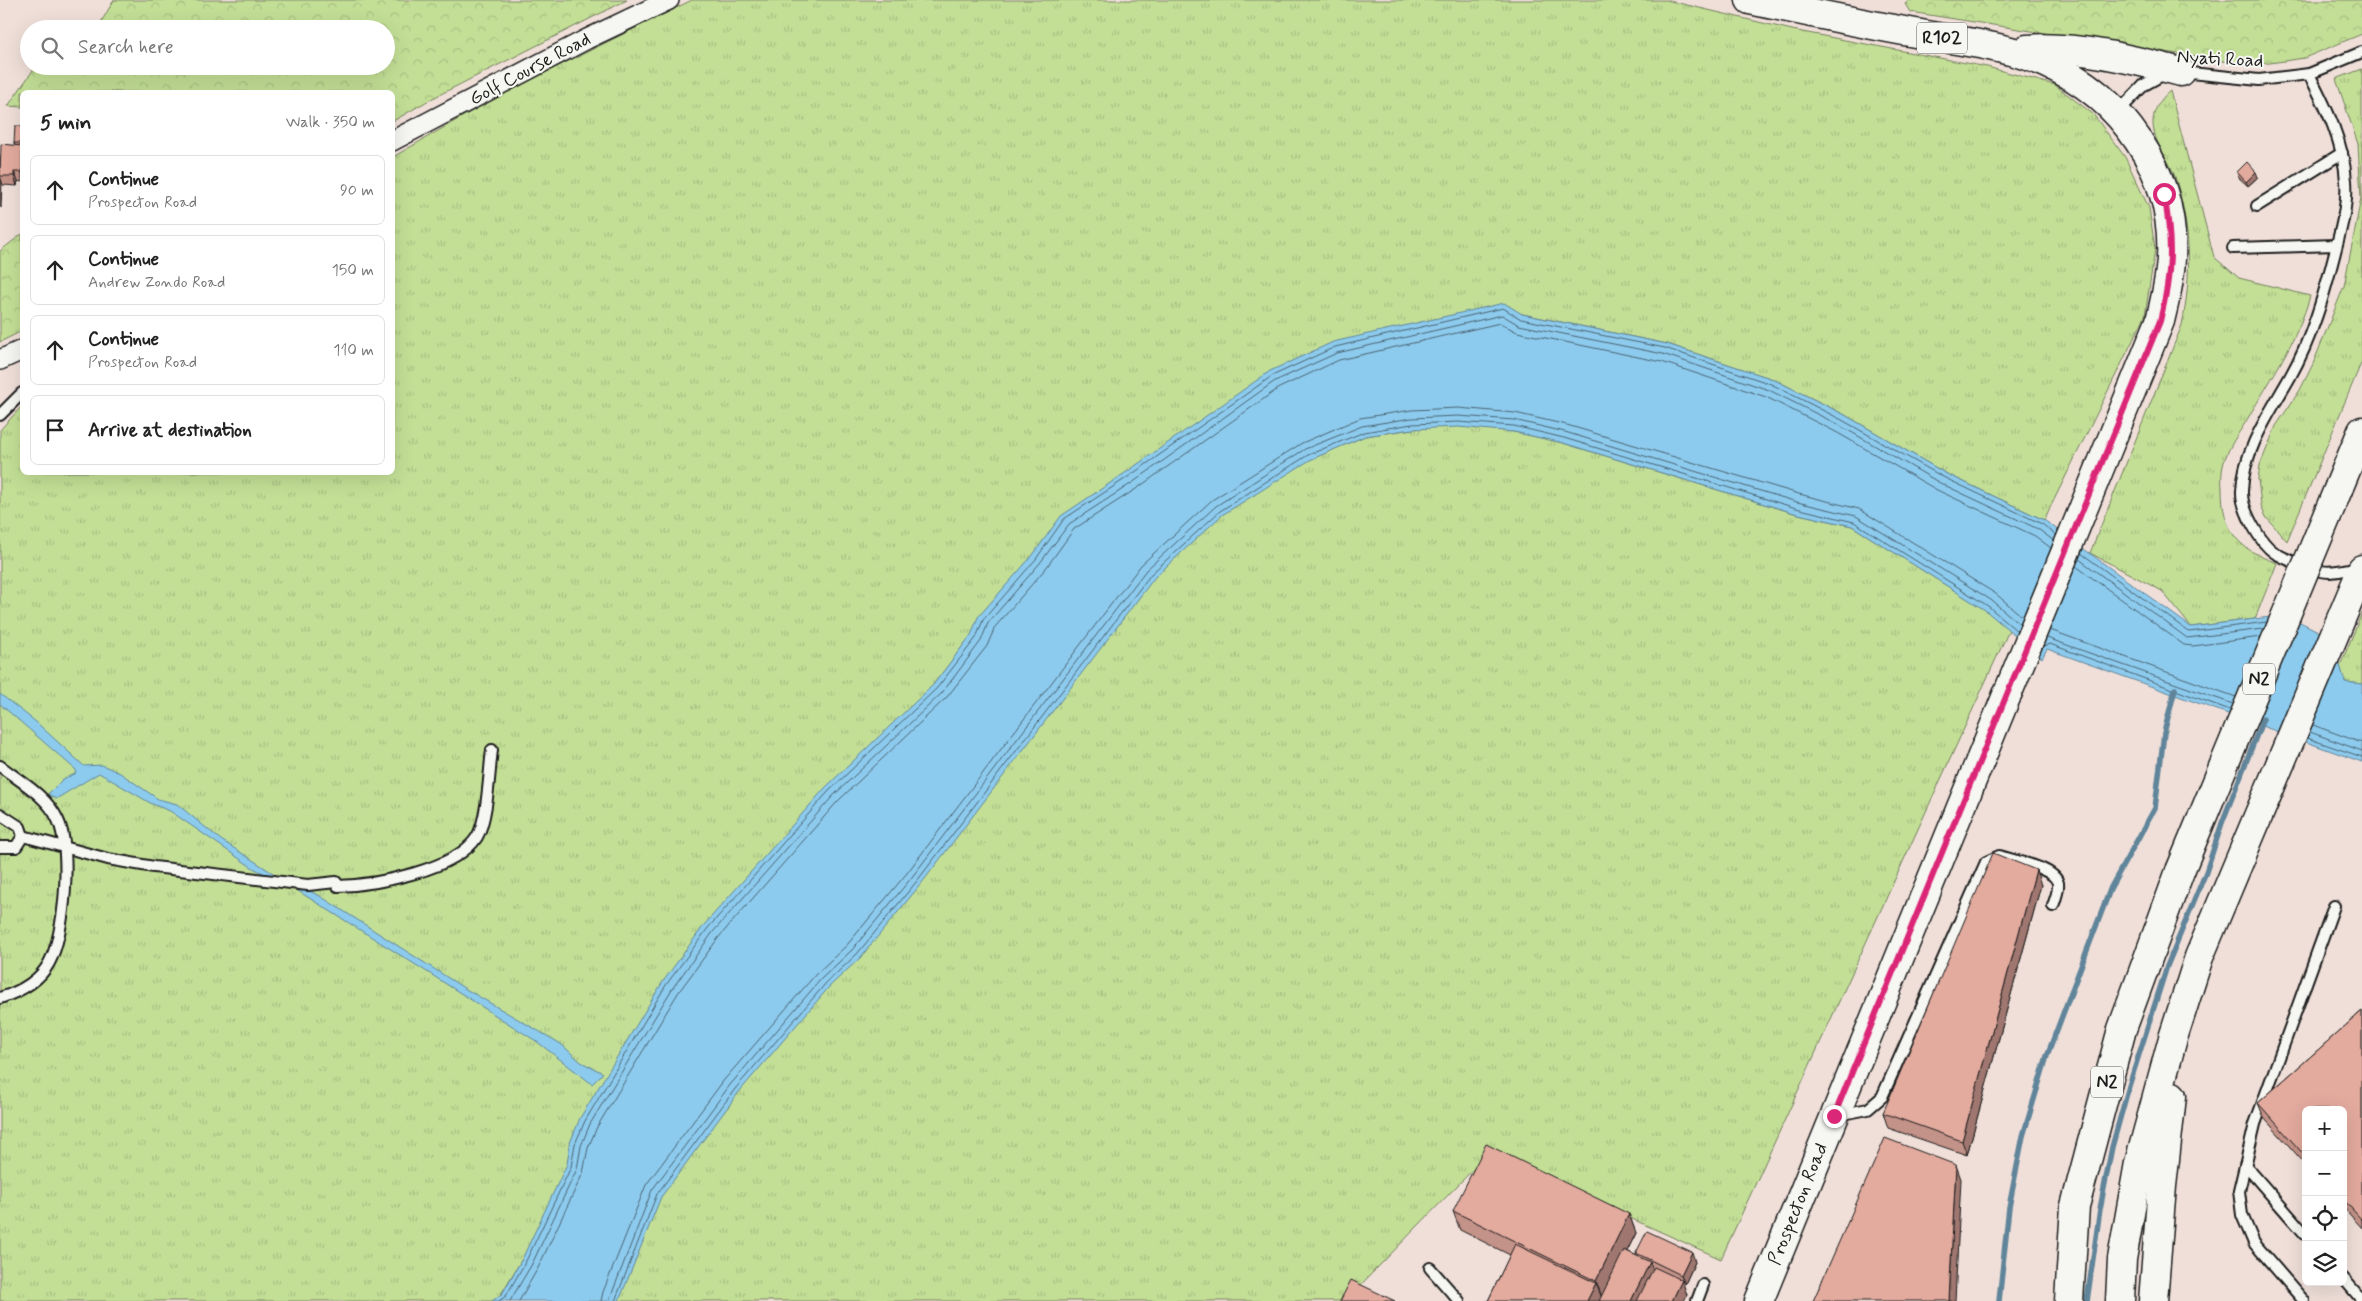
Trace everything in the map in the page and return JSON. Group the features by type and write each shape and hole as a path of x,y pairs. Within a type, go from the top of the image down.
{"main road":[{"name":"R102","path":"1750,0 2016,52 2072,76 2097,94 2118,113"},
{"path":"2016,52 2041,48 2069,51 2140,62 2181,72"},
{"name":"Prospecton Road","path":"1758,1301 2160,321 2167,290 2171,258 2170,229 2164,194 2141,145 2118,113"},
{"name":"N2","path":"2069,1301 2075,1206 2122,1029 2180,871 2362,431"},
{"path":"2120,1301 2122,1259 2140,1163 2173,1038 2199,957 2362,567"},
{"path":"2153,1301 2162,1186 2177,1056 2173,1038"},
{"path":"2055,1301 2075,1206"}],"street":[{"name":"Golf Course Road","path":"395,139 588,39 669,0"},
{"path":"0,360 20,351"}],"lane":[{"name":"Nyati Road","path":"2118,113 2144,85 2159,75 2181,72 2259,80 2309,74 2362,52"},
{"path":"2309,74 2327,109 2342,153 2346,182 2343,214 2322,301 2300,360 2248,458 2242,492 2247,516 2260,537 2274,552 2320,571 2333,572 2362,567"},
{"path":"2256,206 2342,153"},
{"path":"2234,248 2336,245"},
{"path":"0,415 20,395"},
{"path":"23,836 108,860 154,867 308,885 336,882 338,886 363,885 388,880 443,862 461,852 477,837 485,810 492,750"},
{"path":"0,766 26,784 49,806 59,821 64,848 64,909 57,940 49,963 37,978 20,991 0,998"},
{"path":"0,814 20,827 23,836"},
{"path":"0,847 16,847 23,836"},
{"path":"1834,1116 1868,1110 1882,1097 1986,862 1999,856 2046,870 2055,877 2058,884 2053,906"},
{"path":"2304,1301 2254,1243 2242,1214 2239,1191 2255,1124 2334,906"},
{"path":"2245,1165 2302,1230"},
{"path":"1430,1268 1459,1301"},
{"path":"2347,1283 2362,1300"},
{"path":"1697,1301 1703,1285"}],"green space":[{"path":"114,0 627,0 431,99 395,120 395,90 20,90 20,107 8,106 30,75 395,75 395,20 102,20"},
{"path":"692,0 1666,0 1792,30 1987,67 2055,85 2093,114 2125,157 2149,208 2155,249 2145,316 2044,520 1945,473 1845,415 1773,379 1667,344 1508,311 1000,598 933,685 862,757 522,1259 497,1301 0,1301 0,430 20,408 20,475 395,475 395,156 498,96"},
{"path":"1909,0 2362,0 2362,34 2304,58 2270,63 2242,64 1910,12 1905,4"},
{"path":"2362,69 2362,361 2287,541 2266,517 2261,505 2258,479 2260,465 2276,426 2300,390 2313,364 2344,286 2361,198 2358,144 2336,79"},
{"path":"2170,91 2214,257 2239,278 2310,296 2291,343 2275,374 2231,445 2222,470 2225,515 2234,536 2252,551 2277,563 2255,619 2191,627 2162,591 2090,553 2182,325 2187,288 2187,232 2175,177 2158,143 2153,125 2156,109"},
{"path":"20,236 20,332 0,342 0,251"},
{"path":"1447,424 1514,432 1563,443 1794,513 1852,526 2011,626 1721,1259 1488,1154 1345,1301 614,1301 663,1174 1021,729 1192,532 1273,475 1365,436"},
{"path":"2362,613 2362,684 2345,682 2340,666"}],"water":[{"path":"1504,303 1522,314 1667,344 1773,379 1845,415 1945,473 2044,520 2191,627 2286,615 2332,638 2345,682 2362,684 2362,762 2047,649 2042,658 1985,610 1852,526 1794,513 1563,443 1514,432 1458,427 1412,429 1365,436 1310,460 1222,515 1155,577 921,884 860,958 830,986 739,1092 661,1197 619,1301 492,1301 502,1294 522,1259 567,1164 570,1143 580,1118 662,983 704,925 825,788 933,685 971,635 978,617 1032,556 1061,516 1270,371 1333,342"},
{"path":"0,694 36,722 84,766 102,765 120,773 158,799 177,804 221,840 276,875 320,896 464,988 561,1044 581,1062 603,1073 592,1084 536,1041 424,970 298,891 253,868 170,811 152,804 99,773 56,799 48,794 63,779 75,774 76,770 0,704"}],"building":[{"path":"15,126 20,126 20,143 14,143"},
{"path":"1,144 20,146 20,172 14,172 14,176 0,176"},
{"path":"2247,162 2256,172 2246,182 2237,172"},
{"path":"1993,853 2036,870 1962,1141 1883,1113"},
{"path":"2362,1011 2362,1220 2347,1203 2347,1106 2302,1106 2302,1152 2258,1103"},
{"path":"1885,1138 1956,1165 1949,1301 1813,1301"},
{"path":"1486,1144 1629,1214 1596,1281 1453,1211"},
{"path":"1647,1231 1692,1252 1681,1275 1636,1253"},
{"path":"1515,1244 1596,1283 1587,1301 1488,1301"},
{"path":"1624,1250 1650,1262 1631,1301 1599,1301"},
{"path":"1654,1267 1682,1280 1672,1301 1637,1301"},
{"path":"1351,1280 1395,1301 1340,1301"}],"waterway":[{"path":"1999,1301 2009,1207 2023,1136 2047,1056 2111,887 2155,808 2164,733 2175,689"},
{"path":"2087,1301 2100,1209 2112,1147 2129,1086 2167,966 2206,872 2222,823 2263,719"}],"route":[{"path":"1834,1116 2160,321 2167,290 2171,258 2170,229 2164,194"}]}
